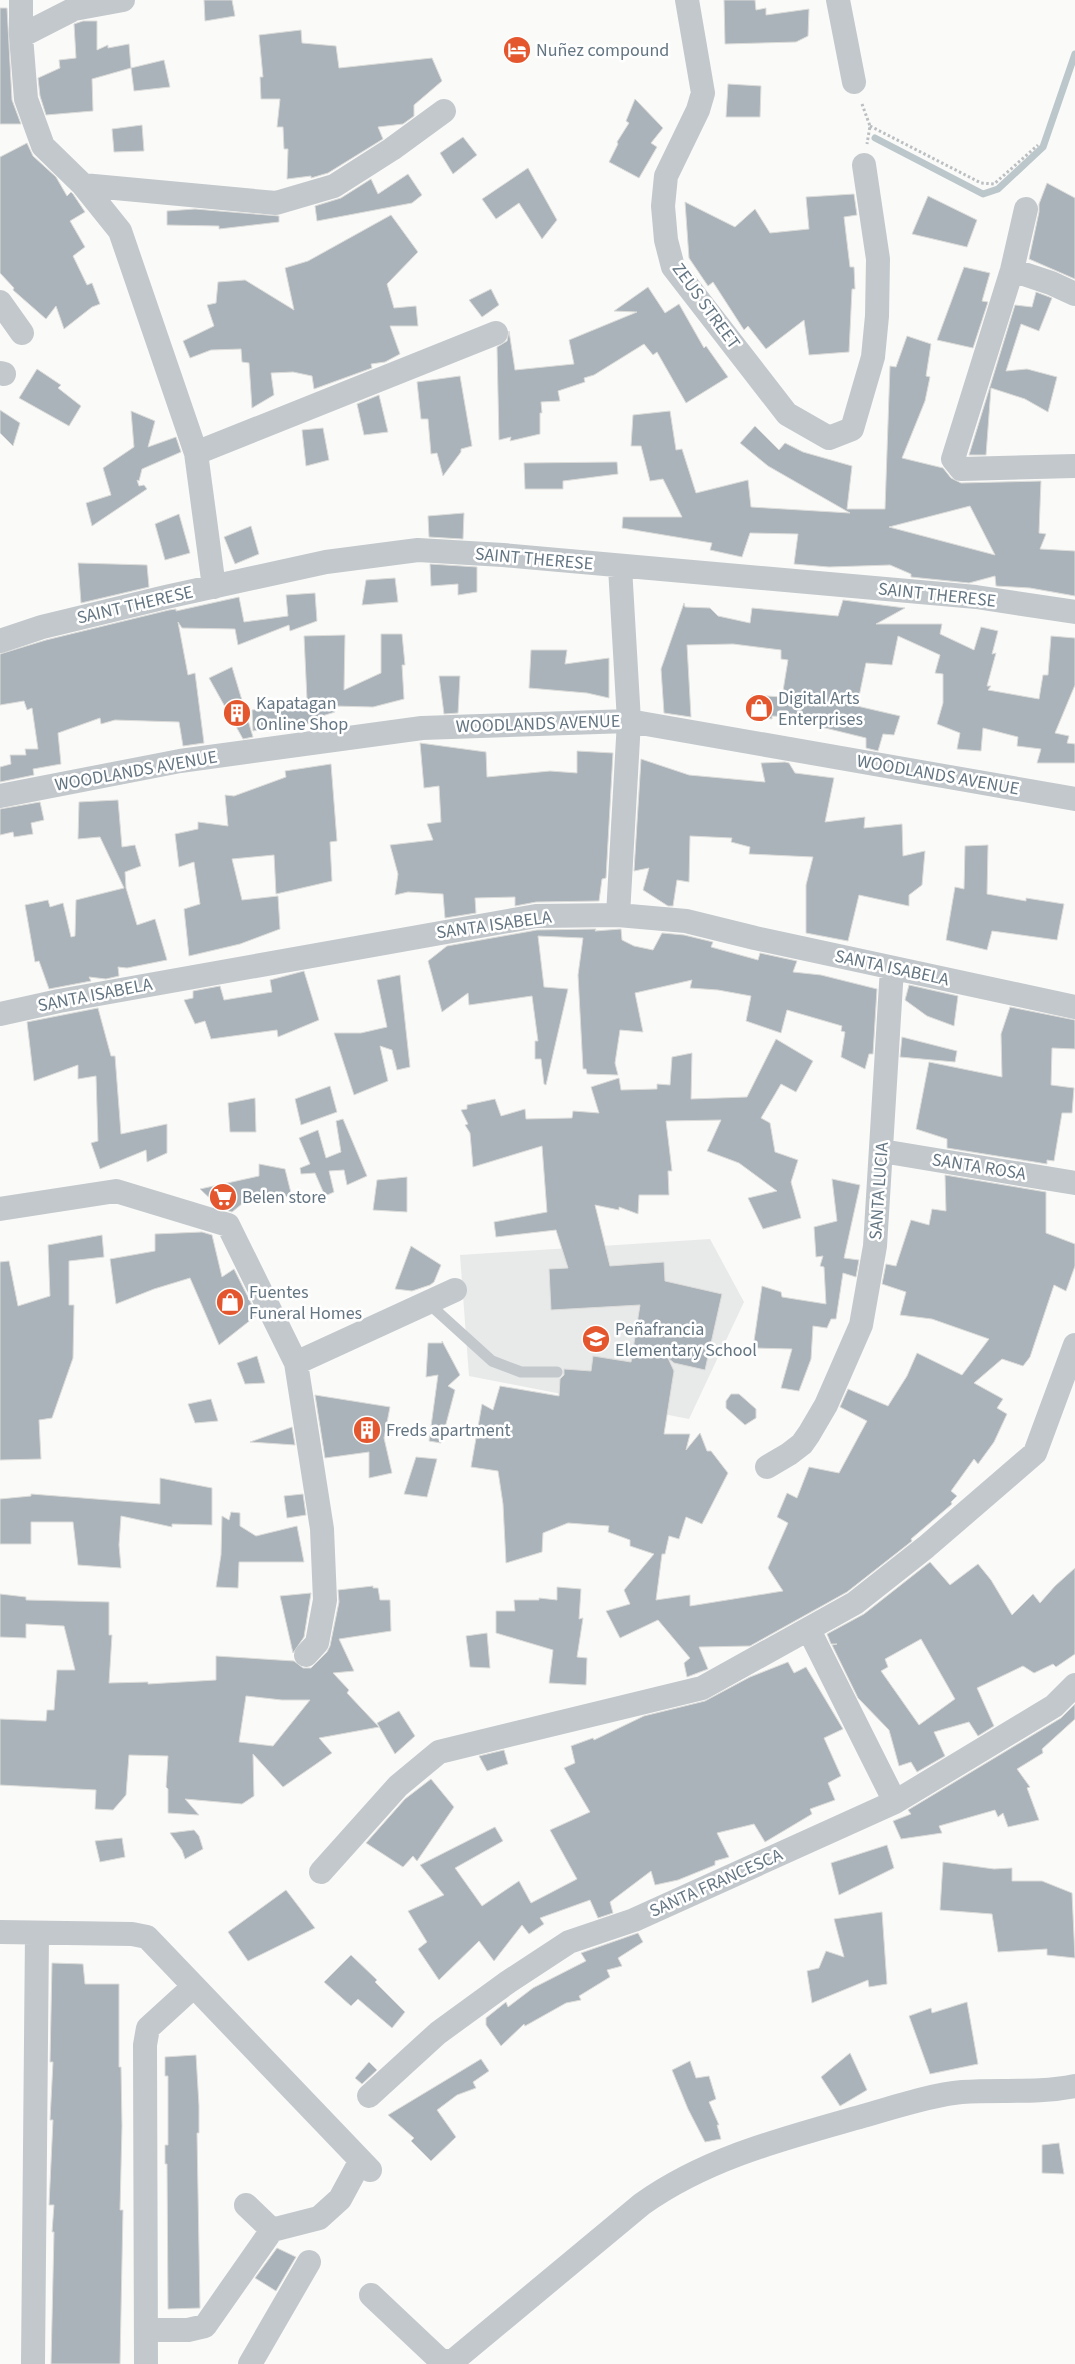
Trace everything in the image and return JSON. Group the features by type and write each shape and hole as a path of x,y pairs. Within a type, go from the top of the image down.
{"street":[{"path":"22,0 21,36 26,99 43,146 83,185 120,231 196,453 214,587"},
{"path":"21,36 74,9 123,0"},
{"name":"ZEUS STREET","path":"687,0 702,93 698,110 666,176 664,215 666,240 673,267 787,414 829,438 852,430 873,357 878,259 864,165"},
{"path":"838,0 854,82"},
{"path":"83,185 276,203 334,186 392,149 444,111"},
{"path":"1026,209 1012,270 966,411 953,459 961,469 1075,466"},
{"path":"1012,270 1051,283 1075,294"},
{"path":"0,302 22,333"},
{"path":"196,453 496,333"},
{"name":"SAINT THERESE","path":"0,641 42,627 326,562 418,550 976,597 1075,612"},
{"path":"618,915 629,721 620,567"},
{"name":"WOODLANDS AVENUE","path":"0,796 180,761 422,728 629,721 1075,799"},
{"name":"SANTA ISABELA","path":"0,1014 88,996 536,916 618,915 686,921 755,938 1075,1007"},
{"name":"SANTA LUCIA","path":"767,1468 802,1444 826,1405 861,1325 874,1246 882,1151 892,968"},
{"name":"SANTA ROSA","path":"882,1151 1075,1183"},
{"path":"0,1209 116,1191 228,1226 296,1363 322,1528 324,1600 317,1643 306,1655"},
{"path":"296,1363 455,1290"},
{"path":"321,1872 398,1786 439,1752 702,1688 855,1604 926,1547 1035,1453 1075,1344"},
{"path":"810,1630 896,1802"},
{"name":"SANTA FRANCESCA","path":"369,2096 438,2033 508,1982 569,1942 634,1920 896,1802 1054,1706 1075,1685"},
{"path":"0,1932 132,1934 147,1936 193,1987 365,2166 340,2198 319,2218 272,2230 205,2326 188,2330 146,2330"},
{"path":"33,2364 36,1933"},
{"path":"146,2364 145,2045 148,2028 193,1987"},
{"path":"371,2295 441,2361 453,2361 642,2204 672,2183 715,2162 831,2125 961,2092 1048,2091 1075,2086"},
{"path":"246,2205 272,2230"},
{"path":"250,2364 309,2262"}],"lane":[{"path":"428,1303 492,1361 521,1372 557,1372"}],"path":[{"path":"854,82 870,126 864,165"},
{"path":"870,126 981,183 994,184 1038,145"}],"shaded area":[{"name":"Peñafrancia Elementary School","path":"710,1239 744,1302 689,1419 469,1376 460,1255"}],"building":[{"path":"204,0 232,0 235,16 205,21"},
{"path":"724,0 755,0 756,10 766,8 766,15 809,9 808,36 796,42 725,44"},
{"path":"0,8 7,8 12,100 21,124 0,124"},
{"path":"83,21 97,21 97,50 108,45 108,48 129,44 131,68 92,79 93,111 46,115 40,96 38,78 60,68 59,60 76,58 74,24"},
{"path":"301,30 302,43 336,46 339,68 432,58 442,81 414,105 414,116 403,124 378,127 383,139 328,173 311,178 311,176 287,179 288,149 284,149 283,127 277,127 280,99 261,99 260,77 263,77 259,35"},
{"path":"164,60 170,87 134,91 131,68"},
{"path":"728,84 761,86 760,117 726,117"},
{"path":"635,99 663,128 651,143 657,147 639,178 609,162 618,144 617,142 629,123 626,121"},
{"path":"142,125 144,151 114,152 112,129"},
{"path":"463,137 477,155 453,174 440,153"},
{"path":"27,143 33,156 56,177 67,196 71,192 73,194 85,212 70,221 85,247 73,256 87,285 92,283 100,304 92,307 64,329 56,306 46,319 13,290 14,288 0,273 0,157"},
{"path":"528,168 557,220 542,239 519,203 496,219 482,199"},
{"path":"408,174 422,195 412,203 317,221 315,206 341,198 371,179 378,194"},
{"path":"1047,183 1075,198 1075,279 1029,259 1039,204"},
{"path":"854,194 857,215 844,217 850,267 854,267 855,289 852,289 849,352 809,355 804,320 766,349 748,326 744,330 713,282 708,286 689,258 685,202 735,227 755,209 770,233 809,229 806,197"},
{"path":"928,196 977,220 967,247 912,234"},
{"path":"195,209 279,216 279,222 219,229 219,226 167,225 167,211"},
{"path":"391,215 418,252 387,284 394,308 416,306 418,326 390,326 400,354 385,362 371,364 372,368 314,389 312,376 293,372 271,373 274,395 252,408 249,363 242,362 241,349 211,350 190,358 183,341 214,326 207,305 216,303 218,282 245,280 294,310 285,268 308,261"},
{"path":"964,267 990,273 982,301 988,302 973,348 937,340"},
{"path":"648,287 665,313 679,304 704,348 706,346 728,377 686,403 657,352 653,355 644,344 594,375 584,378 585,382 558,391 560,401 541,402 540,434 510,441 511,437 499,440 497,347 507,341 509,331 515,370 574,364 569,340 637,312 614,311"},
{"path":"491,289 499,305 482,317 469,300"},
{"path":"1036,292 1052,298 1039,331 1021,324 1006,371 1027,369 1057,377 1048,412 1025,399 991,388 986,455 969,455 1015,305 1032,307"},
{"path":"907,336 931,344 926,376 930,377 925,401 902,458 943,468 951,478 961,483 1041,481 1039,533 1046,534 1040,549 1075,551 1075,596 1030,588 996,586 995,576 969,583 911,577 911,574 890,565 829,567 794,564 798,534 750,533 742,557 710,550 712,543 622,528 623,517 682,517 663,479 650,481 641,446 631,446 633,415 670,411 676,450 682,449 696,493 748,480 751,507 850,513 768,466 740,443 755,426 779,450 785,443 803,452 852,466 847,509 885,509 890,366 896,367","holes":["970,506 995,555 889,527"]},
{"path":"37,369 61,385 58,388 81,406 69,426 19,398"},
{"path":"460,376 472,446 461,449 461,452 443,476 437,453 431,454 428,419 421,419 417,382"},
{"path":"379,395 388,432 364,435 357,404"},
{"path":"0,410 20,423 13,446 0,433"},
{"path":"131,411 155,421 148,447 176,437 181,452 142,469 139,481 137,480 139,486 144,485 147,489 92,526 86,503 111,495 103,468 134,447"},
{"path":"323,428 329,460 306,466 302,430"},
{"path":"617,462 618,474 563,481 563,489 525,489 524,463"},
{"path":"464,513 463,539 429,537 428,516"},
{"path":"179,514 190,553 165,560 155,524"},
{"path":"251,526 259,554 235,564 224,537"},
{"path":"78,563 147,565 149,587 81,603"},
{"path":"430,564 477,567 477,592 458,595 458,584 431,586"},
{"path":"395,578 398,602 362,605 366,580"},
{"path":"315,593 317,621 290,631 289,625 238,645 235,629 182,628 178,622 188,675 195,673 204,743 183,746 179,722 115,720 101,724 100,718 58,733 61,764 33,769 34,775 0,782 0,767 11,764 10,755 26,755 25,749 38,749 32,708 27,710 24,701 0,705 0,654 46,640 169,610 176,609 176,611 239,597 244,622 288,616 286,595"},
{"path":"843,600 905,608 876,624 942,624 940,634 974,650 981,627 998,631 992,654 996,653 987,686 991,686 988,690 1039,699 1043,675 1048,675 1051,636 1075,638 1075,685 1055,733 1069,736 1067,743 1075,744 1075,763 1037,763 1041,749 1017,746 1018,737 983,728 981,751 957,749 960,733 937,724 943,703 943,674 935,673 940,655 898,636 892,665 866,663 857,706 900,716 894,735 883,734 878,751 866,748 866,738 817,726 819,718 772,716 772,719 748,716 752,695 782,697 788,660 781,659 781,650 733,644 687,645 691,717 664,713 661,669 684,603 685,607 710,608 718,616 750,623 752,608 838,616"},
{"path":"381,634 402,634 405,665 402,665 404,699 373,707 334,706 335,712 322,716 304,726 284,728 283,724 253,731 252,710 282,706 282,701 307,700 304,636 345,635 344,690 381,673"},
{"path":"531,650 567,650 565,664 609,658 609,698 587,693 529,688"},
{"path":"232,667 253,737 243,739 209,678"},
{"path":"439,676 460,676 458,713 444,714"},
{"path":"420,743 486,752 487,777 550,771 577,773 577,751 613,753 606,878 602,879 599,901 536,902 515,906 515,897 475,898 476,913 445,918 443,894 408,892 395,895 398,874 390,845 433,840 427,824 441,822 439,786 424,788"},
{"path":"641,759 689,775 765,782 761,763 785,762 789,763 795,773 834,778 825,822 865,817 864,828 902,824 903,856 925,851 922,885 909,895 909,906 859,895 848,941 806,933 806,885 813,857 749,854 750,847 731,842 732,838 690,836 689,882 677,880 673,906 668,906 643,890 649,868 634,871"},
{"path":"331,764 337,841 330,842 332,881 276,894 274,855 232,859 242,900 278,896 280,929 240,944 189,956 184,909 200,904 194,862 179,867 175,834 198,829 198,822 228,826 225,795 234,796 286,777 285,771"},
{"path":"118,800 122,847 135,845 141,866 125,872 126,888 137,925 155,919 167,960 127,968 118,967 119,976 106,979 89,977 91,981 49,989 39,961 35,962 25,905 48,900 50,907 63,903 71,937 75,936 76,900 124,888 100,837 78,839 79,802"},
{"path":"40,802 44,820 31,823 33,834 14,837 13,832 0,835 0,809"},
{"path":"988,845 987,894 1026,901 1026,898 1064,904 1057,940 992,931 987,950 946,940 955,887 964,889 965,846"},
{"path":"596,929 595,931 621,929 622,940 634,946 653,950 662,933 684,935 713,942 711,947 758,960 760,953 797,961 793,972 821,975 877,989 873,1054 869,1054 865,1069 841,1057 845,1032 841,1031 842,1026 787,1010 781,1033 746,1021 751,996 718,990 690,988 692,980 635,993 643,1032 620,1030 615,1063 618,1075 587,1074 586,1069 583,1069 578,975 583,938 538,936 544,987 568,989 546,1085 544,1084 541,1059 535,1059 535,1041 538,1041 532,996 469,1005 468,993 442,1012 428,961 447,946 537,930"},
{"path":"304,971 319,1020 278,1037 277,1030 211,1039 205,1021 195,1024 184,1000 193,998 193,991 220,986 224,1000 272,992 270,980"},
{"path":"400,975 410,1067 397,1070 392,1050 380,1046 388,1081 354,1095 334,1033 361,1033 387,1027 377,980"},
{"path":"909,985 958,996 954,1026 927,1016 905,1000"},
{"path":"1010,1007 1075,1020 1075,1049 1052,1048 1051,1085 1074,1088 1072,1113 1062,1113 1054,1161 1047,1160 1047,1164 947,1148 947,1139 916,1129 929,1062 1002,1077 1001,1034"},
{"path":"98,1008 111,1056 115,1056 121,1134 167,1124 167,1153 147,1162 146,1150 100,1169 91,1143 98,1141 96,1076 78,1079 78,1065 34,1081 27,1022"},
{"path":"902,1037 957,1051 955,1062 900,1057"},
{"path":"776,1039 813,1061 796,1092 781,1084 761,1118 770,1123 775,1152 798,1160 791,1182 801,1218 763,1229 748,1198 777,1191 739,1163 707,1151 721,1120 666,1121 672,1171 668,1171 669,1195 639,1195 638,1214 619,1207 619,1210 595,1205 610,1266 664,1262 665,1281 722,1294 705,1370 674,1363 668,1358 674,1371 664,1434 690,1434 686,1450 700,1433 707,1451 711,1451 728,1473 702,1524 686,1517 679,1539 669,1536 665,1554 662,1554 656,1600 690,1595 690,1606 783,1591 768,1568 788,1523 777,1517 787,1493 797,1498 809,1467 839,1473 867,1421 840,1407 848,1389 888,1406 907,1376 917,1353 962,1375 989,1339 932,1319 900,1315 906,1292 882,1284 886,1264 896,1266 911,1220 929,1225 932,1209 946,1211 945,1175 1046,1192 1046,1233 1075,1244 1075,1266 1066,1291 1054,1285 1030,1357 1023,1366 1002,1359 974,1383 1003,1399 997,1408 1007,1414 994,1442 978,1464 974,1459 951,1491 957,1496 951,1502 952,1504 911,1539 912,1541 847,1592 750,1646 699,1647 708,1669 687,1677 684,1663 690,1658 658,1620 620,1638 606,1611 630,1604 624,1590 654,1554 630,1546 630,1540 608,1532 609,1526 568,1523 543,1533 542,1552 506,1563 503,1504 498,1471 471,1467 482,1404 493,1410 500,1386 559,1396 560,1379 564,1375 564,1369 591,1371 593,1356 631,1362 640,1305 551,1310 549,1269 568,1268 556,1230 496,1237 494,1222 547,1212 542,1146 473,1167 470,1133 465,1125 468,1124 461,1110 467,1109 467,1105 495,1099 501,1116 525,1109 526,1119 572,1118 573,1111 599,1113 591,1087 619,1078 621,1090 657,1089 657,1084 670,1085 672,1057 692,1053 691,1099 747,1097"},
{"path":"330,1086 337,1112 301,1125 295,1099"},
{"path":"255,1098 256,1132 230,1132 228,1103"},
{"path":"343,1119 367,1176 347,1185 344,1170 329,1171 334,1192 325,1196 315,1173 301,1174 300,1168 310,1164 299,1138 318,1130 326,1158 341,1152 336,1121"},
{"path":"259,1164 285,1169 292,1197 253,1195 232,1212 220,1208 200,1189 259,1176"},
{"path":"407,1177 407,1212 373,1210 377,1180"},
{"path":"832,1179 860,1185 844,1258 859,1260 856,1277 843,1273 836,1319 831,1319 827,1328 813,1326 811,1359 799,1391 781,1388 792,1349 753,1348 762,1286 781,1292 782,1297 826,1304 824,1267 820,1266 823,1256 816,1257 814,1227 837,1221"},
{"path":"202,1232 212,1235 222,1277 234,1269 257,1315 219,1345 190,1278 154,1289 116,1304 110,1259 155,1251 155,1234"},
{"path":"102,1235 104,1257 69,1261 69,1305 74,1305 73,1358 52,1418 39,1420 41,1459 0,1460 0,1262 9,1261 18,1306 50,1296 48,1245"},
{"path":"411,1246 441,1265 434,1282 430,1285 412,1291 395,1289"},
{"path":"442,1341 460,1375 448,1386 455,1390 441,1443 429,1441 438,1375 426,1377 428,1343 442,1343"},
{"path":"257,1356 265,1383 245,1384 237,1363"},
{"path":"731,1394 739,1394 756,1409 756,1418 745,1425 726,1408 726,1401"},
{"path":"315,1395 390,1407 384,1438 392,1473 369,1478 369,1452 325,1458"},
{"path":"211,1399 218,1421 195,1423 188,1404"},
{"path":"292,1427 295,1445 250,1442"},
{"path":"416,1457 437,1459 427,1497 404,1494"},
{"path":"160,1478 212,1488 212,1525 172,1524 172,1527 121,1516 119,1545 121,1568 78,1565 73,1522 31,1522 31,1544 0,1544 0,1499 31,1496 31,1494 160,1504"},
{"path":"303,1494 306,1515 287,1518 284,1496"},
{"path":"231,1512 240,1513 240,1526 256,1536 297,1526 304,1562 239,1562 238,1588 216,1587 221,1555 222,1516 229,1520"},
{"path":"930,1562 950,1585 978,1564 991,1580 1012,1615 1033,1594 1040,1603 1075,1568 1075,1654 1056,1667 1053,1664 1034,1673 1023,1666 977,1688 994,1726 978,1736 969,1722 934,1732 945,1756 917,1772 911,1762 899,1766 889,1730 858,1698 832,1645 837,1644 831,1644 827,1634 864,1614","holes":["921,1639 955,1699 919,1725 881,1671 888,1667 885,1659"]},
{"path":"373,1586 373,1588 378,1588 380,1600 390,1600 391,1631 339,1639 354,1671 333,1673 349,1690 347,1693 379,1727 319,1738 332,1753 283,1787 253,1754 254,1796 242,1804 185,1799 199,1815 168,1813 168,1789 166,1787 168,1756 129,1755 126,1795 113,1810 95,1809 96,1790 0,1785 0,1719 46,1721 47,1710 54,1710 57,1670 75,1670 64,1626 26,1624 26,1638 0,1637 0,1594 26,1597 26,1600 109,1602 109,1635 112,1635 109,1683 148,1682 148,1684 216,1680 216,1656 294,1661 303,1668 311,1668 327,1652 330,1646 339,1602 338,1590","holes":["246,1696 282,1700 310,1700 273,1746 239,1742"]},
{"path":"557,1587 581,1589 579,1619 583,1618 577,1657 587,1658 586,1685 549,1683 553,1650 496,1633 496,1611 515,1611 514,1600 539,1600 539,1598 557,1600"},
{"path":"311,1593 304,1637 293,1653 280,1596"},
{"path":"487,1633 490,1668 470,1667 466,1636"},
{"path":"788,1662 794,1673 806,1667 843,1729 824,1738 841,1776 828,1783 835,1800 810,1809 812,1814 765,1842 754,1824 717,1833 729,1857 715,1861 715,1865 678,1880 655,1885 651,1871 610,1902 613,1913 598,1918 590,1900 540,1918 544,1924 529,1934 522,1925 494,1961 479,1941 439,1980 418,1949 427,1942 408,1911 444,1895 420,1865 495,1827 503,1841 455,1868 482,1906 519,1881 531,1903 577,1879 550,1830 590,1812 564,1768 575,1763 571,1746 593,1738 594,1740 644,1716 705,1701 750,1677"},
{"path":"1075,1704 1075,1719 1042,1749 1043,1753 1017,1769 1030,1787 1027,1788 1039,1820 1008,1827 1003,1813 998,1817 995,1810 939,1826 942,1833 901,1839 893,1821 911,1814 908,1810 1061,1718"},
{"path":"399,1711 415,1736 395,1754 377,1723"},
{"path":"504,1750 508,1764 487,1771 479,1756"},
{"path":"431,1779 454,1807 417,1861 413,1856 403,1867 366,1843 405,1799"},
{"path":"194,1830 199,1836 203,1849 185,1859 182,1850 170,1833"},
{"path":"122,1838 125,1857 100,1862 95,1841"},
{"path":"887,1845 894,1868 839,1895 831,1863"},
{"path":"943,1862 994,1869 1012,1868 1012,1881 1042,1881 1072,1893 1075,1958 1047,1955 1047,1949 998,1952 992,1914 940,1910"},
{"path":"286,1890 315,1928 248,1961 228,1932"},
{"path":"882,1912 887,1984 869,1987 868,1980 812,2003 807,1971 819,1968 826,1951 844,1957 834,1919"},
{"path":"638,1933 643,1942 618,1958 622,1966 607,1970 610,1977 579,1996 581,2000 566,2003 525,2026 524,2024 501,2046 486,2025 486,2018 506,2002 508,2007 533,1988 586,1961 581,1953"},
{"path":"351,1955 377,1980 375,1982 405,2012 392,2028 358,1999 351,2006 324,1982"},
{"path":"52,1963 83,1964 85,1984 119,1984 119,2067 121,2067 122,2126 120,2210 123,2210 120,2364 51,2364 54,2232 52,2232 54,2205 49,2205 53,2120 50,2120 53,2062 50,2062"},
{"path":"967,2002 978,2064 930,2074 909,2016 931,2008 932,2013"},
{"path":"850,2053 867,2090 840,2106 821,2077"},
{"path":"196,2055 199,2106 199,2133 197,2133 200,2308 168,2309 167,2164 165,2164 165,2145 168,2145 168,2076 165,2076 165,2057"},
{"path":"481,2059 489,2071 473,2082 476,2088 457,2095 437,2110 456,2137 431,2161 411,2141 414,2138 388,2115"},
{"path":"690,2061 696,2078 709,2076 716,2099 709,2102 719,2125 717,2125 721,2139 705,2142 688,2109 672,2070"},
{"path":"369,2062 377,2070 362,2084 355,2078"},
{"path":"1059,2143 1064,2174 1042,2173 1042,2145"},
{"path":"277,2248 296,2257 276,2291 255,2278"}],"waterway":[{"path":"875,138 983,194 998,189 1043,147 1075,54"}],"place":[{"name":"Nuñez compound","path":"517,50"},
{"name":"Digital Arts Enterprises","path":"759,708"},
{"name":"Kapatagan Online Shop","path":"237,713"},
{"name":"Belen store","path":"223,1197"},
{"name":"Fuentes Funeral Homes","path":"230,1302"},
{"name":"Peñafrancia Elementary School","path":"596,1339"},
{"name":"Freds apartment","path":"367,1430"}]}
